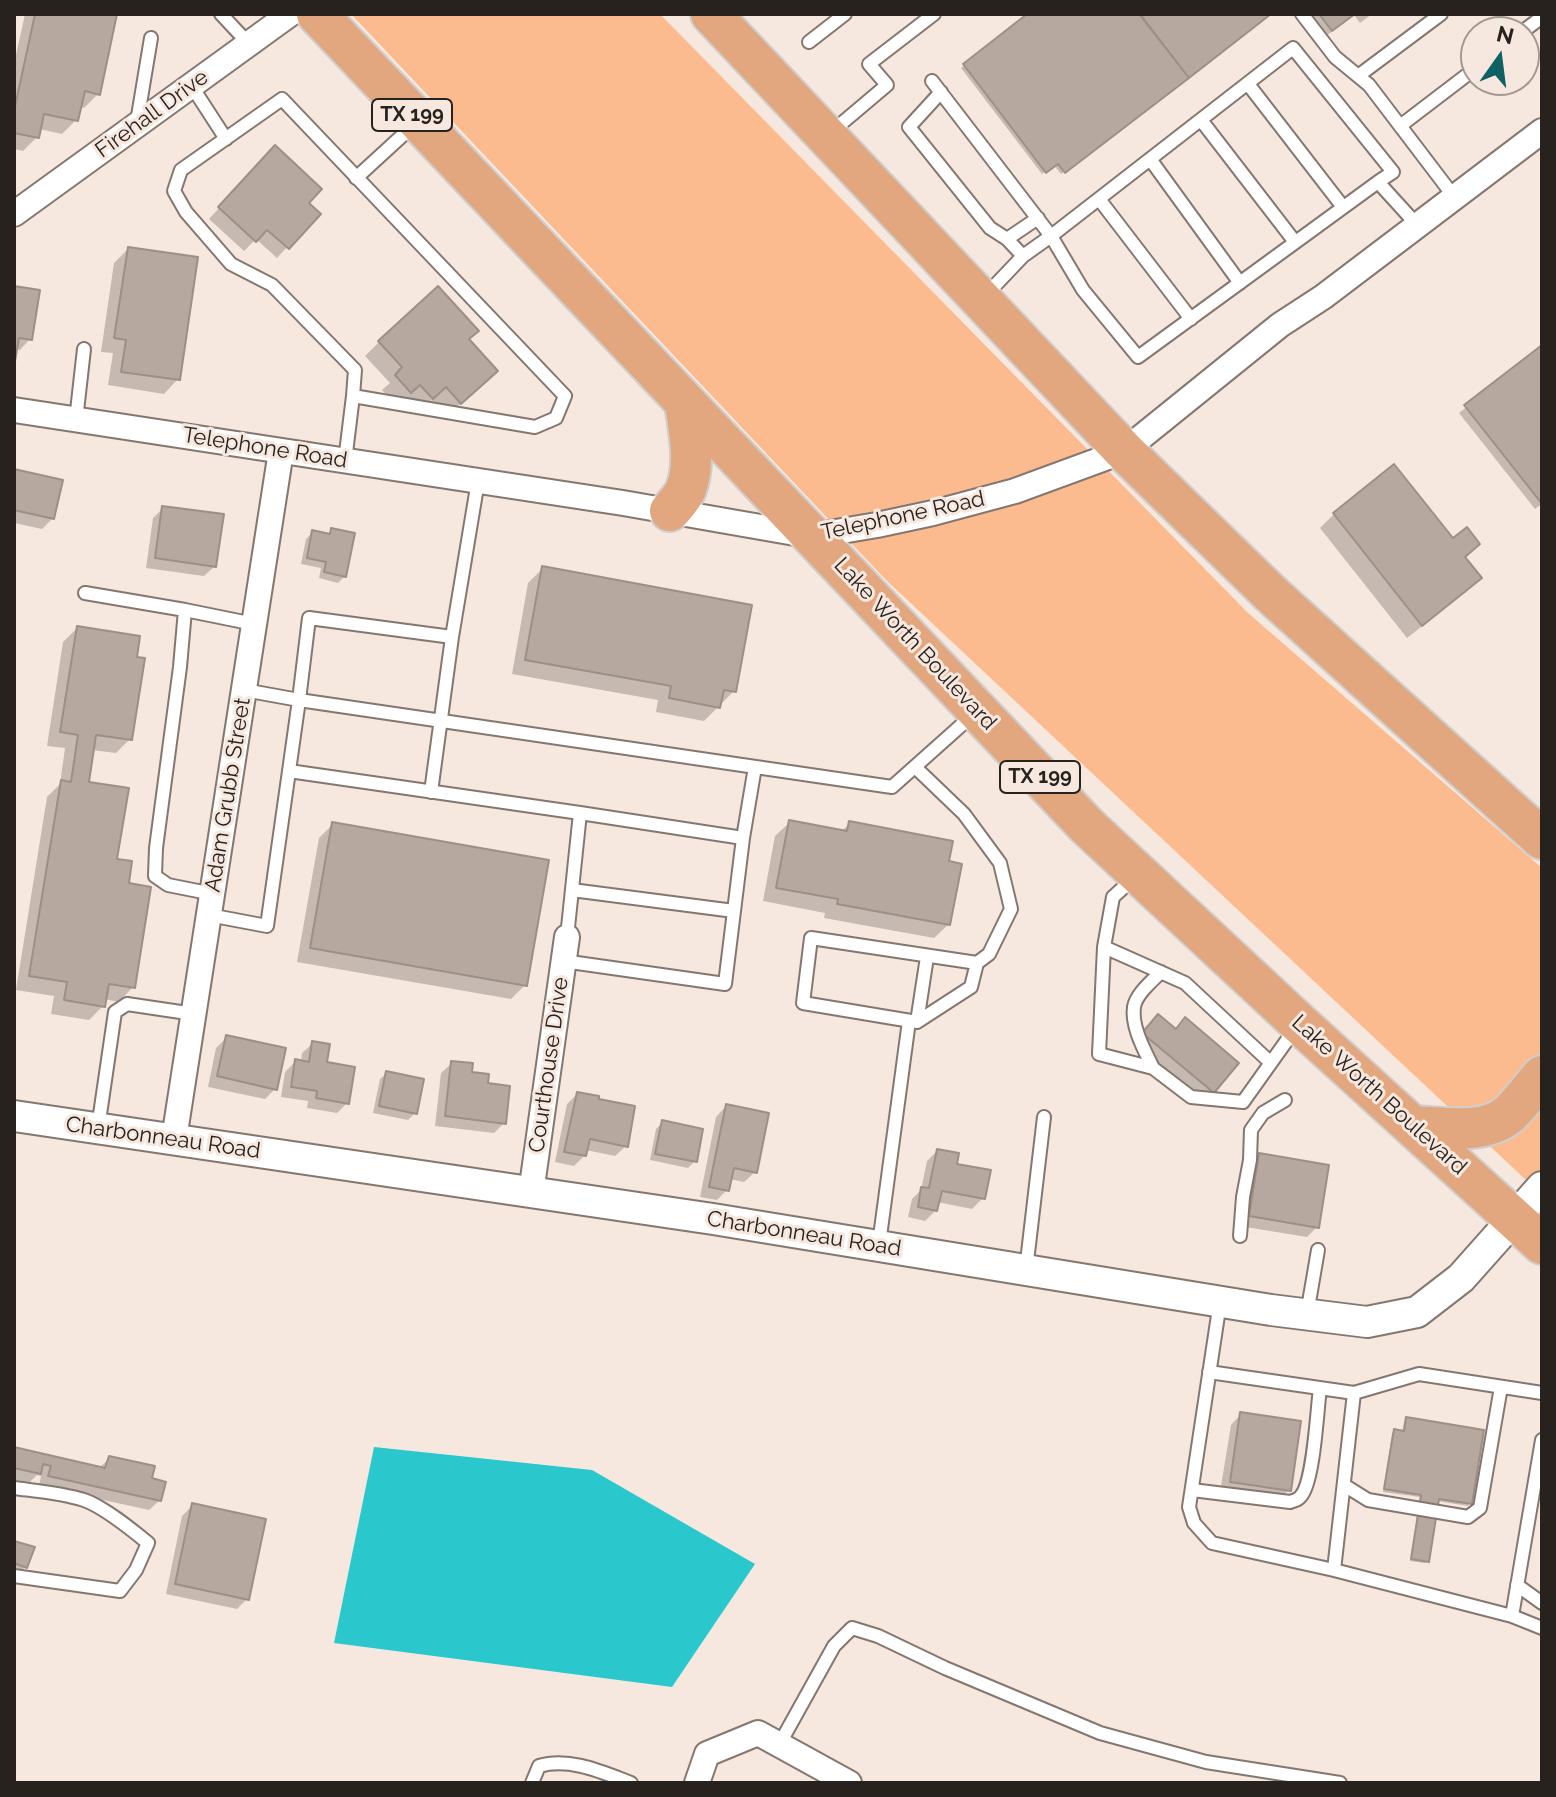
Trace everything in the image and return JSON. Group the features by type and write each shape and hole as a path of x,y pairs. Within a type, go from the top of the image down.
{"highway":[{"name":"Lake Worth Boulevard","path":"317,14 1086,825 1528,1232"},
{"path":"711,14 1124,451 1270,593 1542,839"},
{"path":"670,511 685,492 691,469 692,446 685,403"},
{"path":"1414,1126 1491,1125 1509,1114 1542,1076"}],"street":[{"name":"Firehall Drive","path":"14,214 290,14"},
{"name":"Telephone Road","path":"14,410 670,511 812,536 877,525 975,502 1052,479 1124,451 1280,325 1323,297 1542,131"},
{"name":"Adam Grubb Street","path":"174,1139 281,451"},
{"name":"Courthouse Drive","path":"531,1193 565,949"},
{"name":"Charbonneau Road","path":"14,1116 713,1219 1220,1302 1367,1322 1417,1312 1528,1232 1542,1187"},
{"path":"697,1783 707,1754 758,1733 849,1783"}],"lane":[{"path":"221,14 249,44"},
{"path":"809,42 845,14"},
{"path":"827,136 887,85 869,64 934,14"},
{"path":"1302,14 1335,57 1369,85 1455,198"},
{"path":"1358,76 1441,14"},
{"path":"137,125 151,38"},
{"path":"932,81 1038,218 1051,236 1083,290 1138,357 1393,172 1293,48 1051,236 1023,256 981,299"},
{"path":"1400,126 1460,80"},
{"path":"1248,84 1343,207"},
{"path":"191,85 226,139"},
{"path":"941,92 909,127 990,228 1007,239 1023,256"},
{"path":"345,461 355,370 272,285 231,264 186,212 174,191 181,170 282,99 565,396 556,418 535,427 353,396"},
{"path":"1201,120 1295,242"},
{"path":"356,178 418,121"},
{"path":"1150,159 1240,283"},
{"path":"1378,182 1418,226"},
{"path":"1099,199 1191,319"},
{"path":"1007,239 1038,218"},
{"path":"76,420 84,349"},
{"path":"431,792 478,481"},
{"path":"85,593 254,624"},
{"path":"185,610 155,876 168,885 267,926 309,618 452,637"},
{"path":"244,690 892,787 977,710"},
{"path":"580,813 565,949 725,984 755,767"},
{"path":"915,767 964,814 1000,863 1011,909 989,954 977,963 971,987 913,1022 803,1003 811,938 977,963"},
{"path":"289,771 743,838"},
{"path":"1139,874 1113,897 1104,947 1099,1054 1153,1068 1191,1097 1243,1102 1299,1023"},
{"path":"572,890 734,911"},
{"path":"1104,947 1185,983 1271,1063"},
{"path":"879,1246 913,1022 927,957"},
{"path":"1153,1068 1135,1025 1134,1005 1161,972"},
{"path":"98,1128 115,1012 127,1004 194,1014"},
{"path":"1240,1236 1251,1130 1263,1113 1285,1100"},
{"path":"1026,1270 1044,1117"},
{"path":"1307,1314 1318,1250"},
{"path":"1220,1302 1189,1507 1194,1523 1212,1543 1334,1570 1512,1616 1542,1628"},
{"path":"1209,1372 1354,1393 1419,1374 1542,1393"},
{"path":"1344,1485 1368,1500 1468,1517 1480,1508 1501,1387"},
{"path":"1192,1490 1290,1502 1298,1500 1309,1476 1320,1388"},
{"path":"1334,1570 1354,1393"},
{"path":"1512,1616 1542,1440"},
{"path":"14,1488 86,1501 148,1543 136,1570 120,1591 14,1576"},
{"path":"1517,1585 1542,1603"},
{"path":"779,1745 834,1646 852,1628 878,1636 945,1668 1100,1733 1206,1762 1340,1783"},
{"path":"532,1783 539,1766 552,1762 580,1765 631,1783"}],"shaded area":[{"path":"351,14 660,14 1248,613 1542,868 1542,1195 886,580"}],"water":[{"path":"374,1447 592,1470 755,1564 672,1687 334,1643"}],"building":[{"path":"35,14 117,14 100,95 85,91 78,121 44,114 39,138 14,133 14,111"},
{"path":"1027,14 1139,14 1189,78 1065,173 1058,164 1046,173 963,64"},
{"path":"1140,14 1271,14 1189,78"},
{"path":"1319,14 1355,14 1332,31"},
{"path":"275,145 322,189 309,203 321,214 289,249 267,230 256,242 218,207"},
{"path":"128,247 198,257 180,380 121,372 126,340 114,338"},
{"path":"14,286 40,290 32,340 19,338 14,367"},
{"path":"438,286 479,331 469,339 498,371 461,404 446,387 433,399 420,385 411,393 395,375 402,367 378,341"},
{"path":"1542,345 1542,504 1464,405"},
{"path":"1394,464 1453,538 1467,527 1480,544 1465,557 1482,578 1422,626 1333,513"},
{"path":"14,469 63,480 54,519 14,510"},
{"path":"162,506 224,514 216,567 155,558"},
{"path":"331,528 355,533 346,577 324,572 326,562 307,558 312,530 330,534"},
{"path":"542,566 752,605 736,692 724,690 720,708 669,698 671,686 525,660"},
{"path":"77,626 140,636 137,657 145,658 132,740 96,735 89,782 129,788 117,859 132,861 129,883 151,887 135,988 109,984 105,1007 64,1000 67,982 29,976 61,780 71,782 78,735 60,732"},
{"path":"789,820 847,831 849,821 953,841 949,861 962,864 950,925 837,904 838,899 776,888"},
{"path":"332,822 549,860 527,986 310,948"},
{"path":"1158,1014 1176,1029 1185,1017 1239,1063 1214,1093 1142,1033"},
{"path":"226,1035 286,1048 277,1090 217,1076"},
{"path":"312,1041 330,1044 327,1062 355,1067 349,1104 316,1098 317,1091 291,1087 295,1059 309,1062"},
{"path":"451,1061 473,1063 472,1072 489,1074 488,1083 510,1086 506,1124 445,1116"},
{"path":"386,1071 424,1079 417,1114 379,1106"},
{"path":"577,1092 635,1106 628,1147 590,1139 586,1156 564,1152"},
{"path":"726,1104 769,1113 757,1173 734,1168 729,1191 709,1187"},
{"path":"662,1120 703,1129 697,1162 655,1154"},
{"path":"937,1149 959,1153 957,1164 991,1170 985,1199 942,1191 937,1211 918,1207 921,1187 929,1188"},
{"path":"1259,1153 1329,1165 1319,1228 1249,1216"},
{"path":"1240,1412 1301,1421 1291,1491 1230,1482"},
{"path":"1406,1417 1484,1430 1472,1504 1439,1499 1429,1562 1411,1559 1421,1495 1384,1489 1394,1429 1404,1431"},
{"path":"14,1447 105,1468 109,1456 155,1466 152,1478 166,1482 161,1501 48,1476 51,1466 43,1464 41,1474 14,1468"},
{"path":"192,1503 266,1519 249,1600 175,1584"},
{"path":"14,1541 35,1547 27,1568 14,1563"}]}
